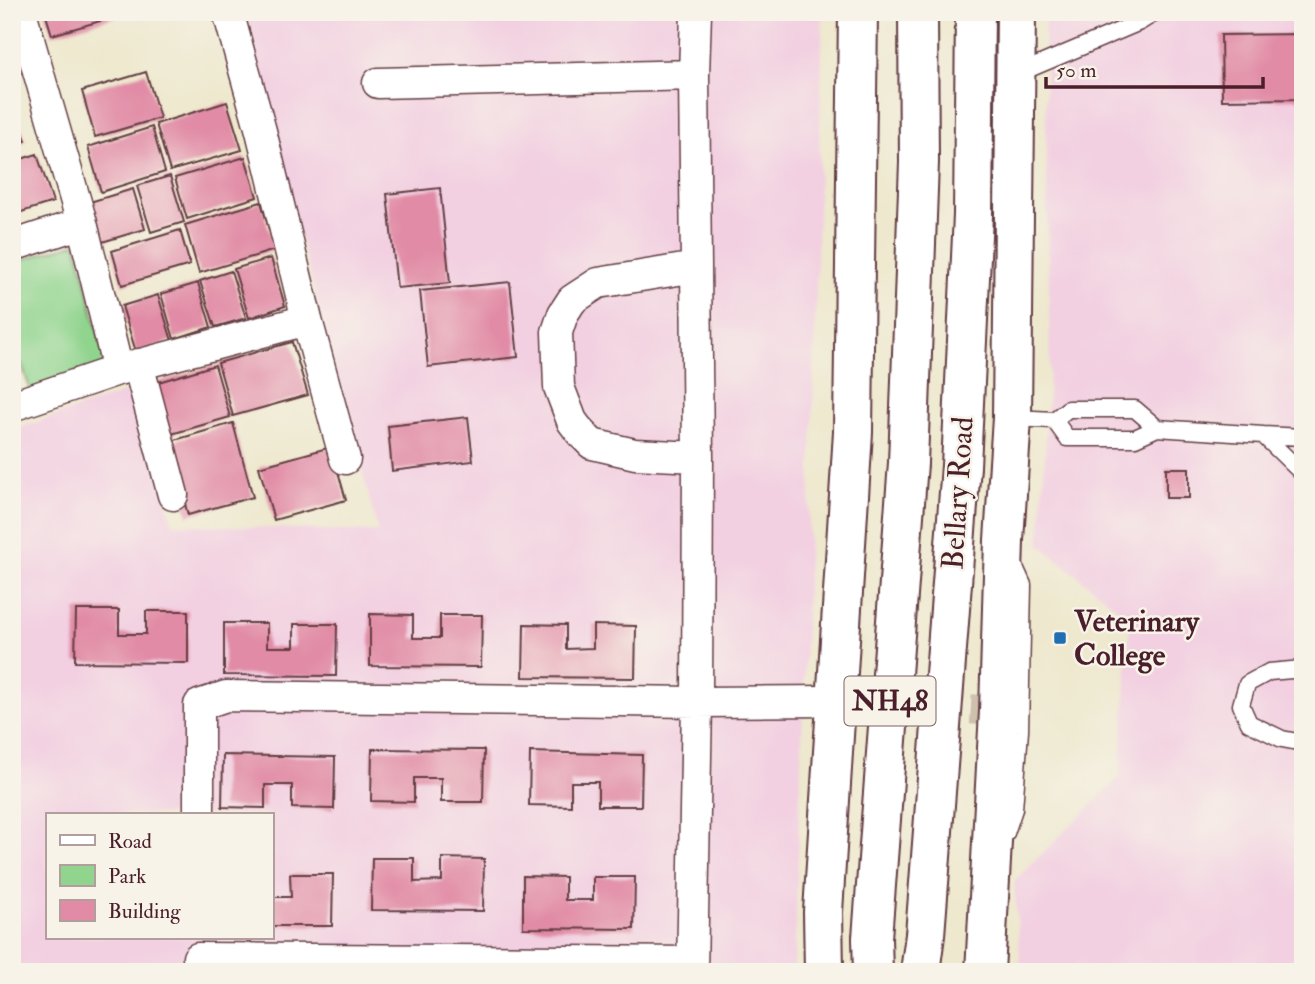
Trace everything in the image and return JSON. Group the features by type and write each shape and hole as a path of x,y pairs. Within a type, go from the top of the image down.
{"main road":[{"path":"824,972 822,912 853,432 858,12"},
{"name":"Bellary Road","path":"873,955 908,463 919,162 918,12"},
{"name":"Bellary Road","path":"923,953 961,466 973,215 975,12"},
{"path":"985,972 1012,418 1016,12"}],"street":[{"path":"21,12 22,55 82,223 173,495"},
{"path":"228,12 345,459"},
{"path":"197,956 692,967 698,457 694,75 696,12"},
{"path":"378,83 694,75"},
{"path":"12,246 82,223"},
{"path":"696,267 598,283 572,300 563,314 557,332 559,387 572,421 592,444 635,454 698,457"},
{"path":"12,406 128,367 307,320"},
{"path":"199,813 199,705 226,696 696,702 836,701"}],"lane":[{"path":"1015,75 1140,22 1156,12"},
{"path":"1012,418 1054,421 1068,409 1135,409 1157,428"},
{"path":"1054,421 1068,438 1135,438 1157,428 1303,437"},
{"path":"1263,435 1303,474"},
{"path":"1303,669 1269,672 1247,684 1241,705 1249,723 1282,740 1303,743"}],"shaded area":[{"path":"241,12 823,12 813,413 794,972 12,972 12,430 133,390 173,524 378,532"},
{"path":"1044,12 1303,12 1303,972 1021,972 1014,881 1120,777 1130,619 1040,545 1050,359"}],"green space":[{"path":"76,243 106,364 31,392 12,335 12,263"}],"building":[{"path":"45,12 128,12 128,13 52,35"},
{"path":"1303,34 1303,99 1222,100 1221,35"},
{"path":"146,72 160,118 95,137 82,91"},
{"path":"12,101 26,141 12,146"},
{"path":"227,102 242,150 170,171 156,124"},
{"path":"152,127 165,172 101,192 88,147"},
{"path":"37,154 53,202 12,215 12,162"},
{"path":"245,157 257,197 187,219 175,178"},
{"path":"170,176 184,222 151,232 137,186"},
{"path":"440,188 450,283 397,288 387,194"},
{"path":"133,189 145,229 102,242 90,202"},
{"path":"261,202 275,250 199,273 185,225"},
{"path":"180,230 190,265 122,285 112,251"},
{"path":"271,258 285,306 249,318 234,269"},
{"path":"231,271 246,318 215,327 200,281"},
{"path":"510,282 518,357 428,367 420,291"},
{"path":"198,283 211,327 174,339 161,294"},
{"path":"158,295 172,341 136,352 122,306"},
{"path":"292,342 308,395 233,416 218,363"},
{"path":"215,365 230,417 168,435 152,384"},
{"path":"468,417 473,461 392,471 388,426"},
{"path":"233,423 253,497 188,515 168,442"},
{"path":"331,447 346,500 274,520 259,467"},
{"path":"1166,468 1189,468 1189,498 1166,498"},
{"path":"76,610 119,610 119,634 146,634 146,611 188,611 188,663 75,662"},
{"path":"370,614 413,615 413,638 440,638 440,615 482,615 481,667 370,666"},
{"path":"224,623 267,623 267,647 294,647 294,624 337,624 336,676 224,675"},
{"path":"524,624 566,625 566,649 593,648 593,625 636,626 635,678 523,677"},
{"path":"372,749 484,750 483,802 441,802 441,778 414,778 414,802 371,801"},
{"path":"530,752 642,755 641,806 598,806 598,782 571,782 571,806 529,805"},
{"path":"223,755 335,757 334,809 292,808 292,785 265,785 265,808 222,807"},
{"path":"372,858 414,858 414,882 442,881 442,858 484,859 483,911 371,910"},
{"path":"290,874 333,874 332,926 273,926 273,897 291,897"},
{"path":"523,876 565,877 565,900 593,900 593,877 635,877 634,929 523,928"}],"tunnel":[{"path":"836,701 999,711"}],"place":[{"name":"Veterinary College","path":"1060,638"}]}
